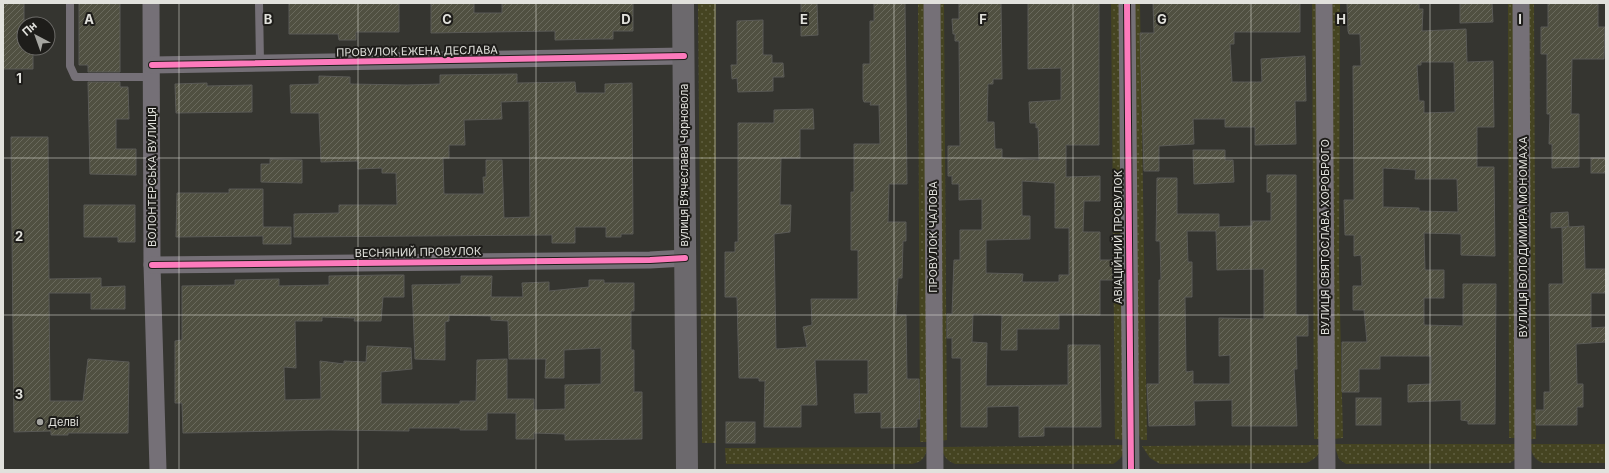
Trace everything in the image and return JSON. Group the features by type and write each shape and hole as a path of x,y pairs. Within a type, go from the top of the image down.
{"main road":[{"name":"вулиця Вʼячеслава Чорновола","path":"683,3 687,470"}],"street":[{"name":"ВОЛОНТЕРСЬКА ВУЛИЦЯ","path":"151,3 152,265 159,452 158,470"},
{"name":"ПРОВУЛОК ЧАЛОВА","path":"932,3 935,470"},
{"name":"АВІАЦІЙНИЙ ПРОВУЛОК","path":"1127,3 1131,470"},
{"name":"ВУЛИЦЯ СВЯТОСЛАВА ХОРОБРОГО","path":"1324,3 1327,470"},
{"name":"ВУЛИЦЯ ВОЛОДИМИРА МОНОМАХА","path":"1521,3 1523,470"},
{"name":"ПРОВУЛОК ЕЖЕНА ДЕСЛАВА","path":"152,71 260,63 684,56"},
{"name":"ВЕСНЯНИЙ ПРОВУЛОК","path":"152,265 650,260 685,258"}],"lane":[{"path":"70,3 70,66 75,77 152,71"},
{"path":"260,3 260,63"}],"shaded area":[{"path":"698,3 716,3 716,443 702,443"},
{"path":"918,3 927,3 928,442 920,442"},
{"path":"939,3 944,3 947,440 941,441"},
{"path":"1111,3 1122,3 1125,440 1115,439"},
{"path":"1133,3 1140,3 1147,440 1141,440 1138,431"},
{"path":"1312,3 1318,3 1321,439 1314,439"},
{"path":"1330,3 1340,3 1339,269 1343,438 1333,439"},
{"path":"1508,3 1516,3 1518,438 1509,438"},
{"path":"1526,3 1534,3 1536,439 1530,439"},
{"path":"1334,444 1518,444 1516,459 1510,463 1346,464 1339,459"},
{"path":"1530,444 1606,444 1606,463 1543,463 1537,460 1534,456 1531,451"},
{"path":"1125,445 1122,456 1113,464 955,464 949,461 943,453 942,447"},
{"path":"1322,445 1317,456 1306,463 1160,464 1150,458 1142,446"},
{"path":"927,447 926,454 923,458 912,464 726,464 725,448"}],"building":[{"path":"3,3 24,3 24,16 16,16 16,56 33,56 33,69 3,69"},
{"path":"79,3 120,3 120,72 88,72 88,65 79,65"},
{"path":"289,3 399,3 399,32 356,32 356,40 339,40 338,34 289,34"},
{"path":"431,3 474,3 474,13 502,13 502,3 633,3 633,31 613,31 613,39 555,40 555,31 431,33"},
{"path":"801,3 817,3 818,35 801,36"},
{"path":"874,3 905,3 907,184 889,184 888,222 906,222 906,241 903,241 902,278 898,278 896,315 906,315 907,379 919,379 920,419 917,419 917,427 881,428 881,412 855,413 854,394 868,394 868,360 815,360 817,405 801,405 801,427 764,427 765,381 759,381 759,378 739,378 737,297 725,297 725,252 735,252 735,242 738,242 738,123 774,123 774,110 813,109 814,129 800,129 800,158 781,158 780,205 791,205 790,232 774,234 776,349 807,347 803,327 812,325 811,299 858,299 858,250 851,250 851,192 854,192 854,144 880,144 879,105 870,105 871,102 864,102 863,99 863,64 870,64 870,21 874,21"},
{"path":"959,3 1001,3 1002,79 993,79 993,84 988,84 987,122 994,122 995,149 1002,149 1002,158 1039,160 1038,127 1036,128 1036,123 1030,123 1029,102 1061,100 1061,68 1028,69 1028,3 1099,3 1099,145 1066,145 1066,177 1100,176 1100,201 1084,201 1083,232 1100,232 1100,260 1113,260 1113,280 1100,280 1100,315 1059,314 1059,329 1017,329 1017,350 1001,350 1002,315 973,314 972,342 987,343 986,386 1068,385 1068,345 1100,345 1101,427 1044,427 1044,436 1019,437 1019,406 987,407 987,427 961,427 961,358 952,358 952,338 947,338 947,314 952,314 954,260 960,260 960,230 982,230 982,199 959,200 959,184 952,184 952,176 948,176 948,146 960,146 959,41 955,41 952,19 959,19","holes":["1022,181 1055,183 1055,228 1069,228 1069,275 1059,275 1059,282 1022,282 1023,274 986,273 986,240 1030,239 1030,216 1022,216"]},
{"path":"1153,3 1300,3 1300,32 1234,32 1234,44 1230,44 1232,82 1262,82 1261,59 1305,56 1306,101 1295,101 1296,144 1255,145 1255,127 1225,127 1225,119 1193,119 1194,144 1159,146 1159,171 1144,171 1140,33 1154,33"},
{"path":"1347,3 1419,3 1419,9 1423,9 1422,31 1466,29 1467,62 1493,61 1494,127 1477,127 1477,167 1494,167 1495,256 1461,255 1461,234 1424,233 1425,270 1444,270 1444,298 1424,298 1424,325 1463,326 1463,284 1496,284 1495,424 1468,424 1468,421 1461,420 1461,400 1408,402 1408,385 1431,384 1431,356 1380,356 1380,369 1359,369 1359,392 1342,392 1342,342 1367,342 1364,310 1353,310 1353,286 1362,286 1361,255 1354,256 1354,235 1345,235 1344,200 1354,200 1353,66 1361,66 1360,34 1349,34","holes":["1421,62 1454,62 1455,112 1424,113 1424,101 1419,101 1417,65 1421,65","1383,168 1416,170 1415,179 1457,179 1458,212 1419,211 1419,208 1383,207"]},
{"path":"1460,3 1492,3 1493,22 1460,23"},
{"path":"1548,3 1598,3 1598,27 1605,27 1604,59 1572,59 1571,114 1579,114 1579,167 1552,168 1552,144 1549,144 1550,114 1547,114 1547,54 1541,54 1541,27 1548,27"},
{"path":"763,20 763,55 772,55 772,63 783,63 784,77 773,77 773,91 738,92 737,78 732,79 731,65 737,65 737,21"},
{"path":"517,74 517,83 575,82 576,93 605,93 605,84 632,83 633,234 621,234 621,237 606,237 606,227 575,227 575,243 552,243 552,235 294,237 294,214 339,213 339,205 397,205 396,173 382,173 382,168 358,169 358,161 321,162 319,113 291,113 290,85 319,84 319,76 350,77 350,84 440,84 440,75","holes":["529,101 530,217 504,218 502,160 486,160 486,177 483,177 484,194 444,194 443,158 449,158 449,145 465,145 464,120 502,119 501,102"]},
{"path":"88,82 120,82 120,87 128,87 129,119 116,119 116,149 136,149 136,175 90,174"},
{"path":"207,83 207,86 252,85 252,112 176,113 175,84"},
{"path":"11,137 48,137 49,279 101,278 101,287 125,286 125,309 91,309 91,293 49,293 50,401 83,401 88,359 129,362 128,433 68,433 68,435 51,435 51,431 14,432"},
{"path":"1193,150 1225,150 1225,160 1233,160 1234,182 1194,184"},
{"path":"1591,158 1606,158 1606,173 1591,173"},
{"path":"270,159 302,160 302,183 261,182 261,164 270,164"},
{"path":"1267,175 1296,175 1296,315 1308,315 1308,336 1296,336 1297,369 1294,369 1297,426 1232,426 1232,400 1194,401 1195,425 1149,426 1147,384 1159,384 1159,280 1161,280 1160,241 1156,241 1157,178 1177,178 1177,214 1219,214 1219,227 1252,226 1252,221 1271,221 1271,192 1267,192","holes":["1187,231 1216,231 1217,270 1264,269 1264,319 1219,318 1219,356 1230,355 1230,384 1193,384 1193,371 1186,372 1185,297 1192,297 1192,262 1188,262"]},
{"path":"229,189 263,189 263,227 291,227 291,244 263,244 263,236 176,237 177,193 229,193"},
{"path":"84,205 135,205 135,242 118,242 118,237 84,237"},
{"path":"1568,212 1569,227 1584,226 1585,269 1606,269 1606,293 1591,293 1591,328 1606,327 1606,342 1576,344 1577,384 1583,384 1583,407 1577,407 1577,425 1536,425 1536,410 1544,410 1544,392 1550,392 1549,284 1563,284 1562,228 1567,227 1551,228 1551,213"},
{"path":"404,275 404,297 383,297 381,321 354,321 355,318 322,317 322,321 295,321 296,368 284,367 285,400 321,399 320,361 344,364 344,361 366,362 367,346 411,348 412,369 381,372 381,404 460,404 460,401 476,401 477,360 507,359 507,399 534,399 534,410 565,409 565,385 601,384 601,348 564,350 564,378 545,378 546,359 509,359 508,321 491,320 491,316 449,315 449,321 445,322 445,360 415,359 412,285 461,284 461,276 492,276 491,297 523,297 522,283 549,282 549,291 589,287 589,280 604,280 604,283 634,283 634,311 631,311 631,350 634,350 634,392 642,392 642,439 565,440 565,434 534,433 534,439 516,439 516,413 487,413 487,430 460,430 460,428 409,428 409,431 330,430 183,433 182,403 175,403 175,341 182,340 182,286 235,285 235,280 279,279 279,286 329,285 329,276"},
{"path":"1356,398 1381,398 1381,425 1356,425"},
{"path":"726,422 755,422 755,443 726,443"}],"cycle path":[{"path":"1127,3 1131,470"},
{"path":"152,65 684,56"},
{"path":"152,265 650,260 685,258"}],"place":[{"name":"Делві","path":"40,422"}]}
